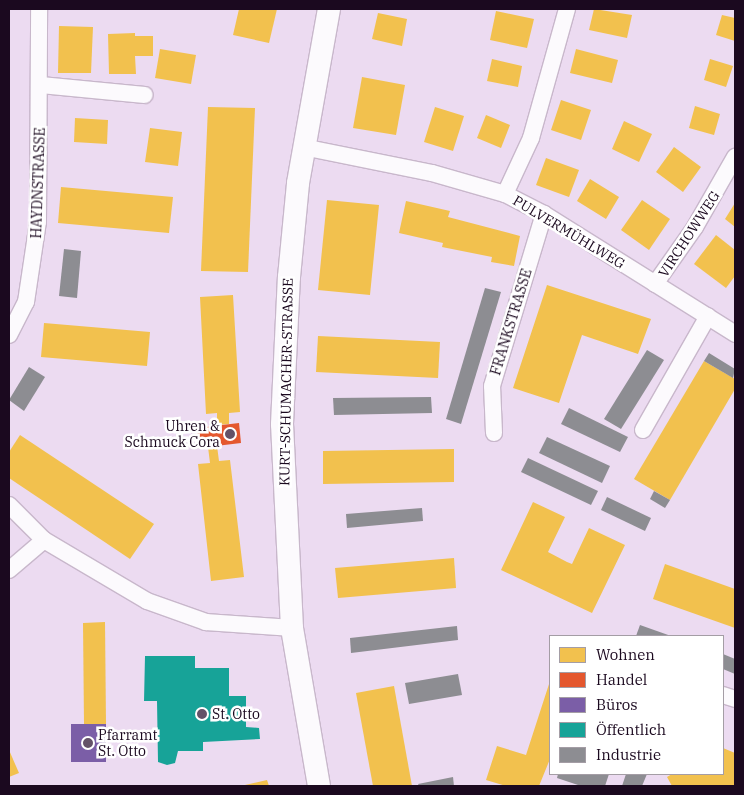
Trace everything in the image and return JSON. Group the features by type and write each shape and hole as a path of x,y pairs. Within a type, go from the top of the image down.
{"main road":[{"name":"KURT-SCHUMACHER-STRASSE","path":"319,786 292,628 282,424 288,277 303,147 329,9"}],"street":[{"name":"HAYDNSTRASSE","path":"9,335 26,302 38,222 41,85 39,9"},
{"path":"505,194 531,138 567,9"},
{"path":"41,85 144,95"},
{"name":"PULVERMÜHLWEG","path":"303,147 432,173 505,194 544,214 735,334"},
{"name":"VIRCHOWWEG","path":"655,284 695,227 735,157"},
{"name":"FRANKSTRASSE","path":"494,433 492,386 544,214"},
{"path":"643,430 708,316"},
{"path":"9,505 44,540 138,597 206,622 292,628"},
{"path":"9,570 44,540"}],"building: Wohnen":[{"path":"239,9 277,9 269,43 233,35"},
{"path":"594,9 632,15 627,38 589,30"},
{"path":"496,11 534,19 527,48 490,40"},
{"path":"378,13 407,19 402,46 372,39"},
{"path":"722,15 735,18 735,41 716,35"},
{"path":"59,26 93,27 91,73 58,73"},
{"path":"135,33 135,36 153,36 153,56 135,56 136,74 109,74 108,34"},
{"path":"160,49 196,55 191,84 155,78"},
{"path":"576,49 618,60 612,83 570,73"},
{"path":"492,59 522,66 518,87 487,81"},
{"path":"710,59 733,66 726,87 704,80"},
{"path":"362,77 405,85 396,135 353,128"},
{"path":"561,100 591,110 581,140 551,130"},
{"path":"695,106 720,114 714,135 689,128"},
{"path":"208,107 255,108 248,272 201,271"},
{"path":"435,107 464,116 453,151 424,142"},
{"path":"486,115 510,125 501,148 477,138"},
{"path":"75,118 108,120 107,144 74,142"},
{"path":"624,121 652,134 639,162 612,149"},
{"path":"150,128 182,132 178,166 145,162"},
{"path":"674,147 701,167 683,192 656,172"},
{"path":"546,158 579,170 569,197 536,185"},
{"path":"590,179 619,197 606,219 577,201"},
{"path":"61,187 173,197 169,233 58,223"},
{"path":"327,200 379,205 370,295 318,290"},
{"path":"642,200 670,219 649,250 621,230"},
{"path":"406,201 450,211 448,217 520,236 514,266 491,262 492,257 442,247 443,243 399,233"},
{"path":"735,203 735,227 725,219"},
{"path":"716,235 735,250 735,276 726,288 694,264"},
{"path":"547,285 651,319 638,354 582,335 559,403 513,388"},
{"path":"233,295 240,412 229,413 229,424 217,425 217,413 206,414 200,297"},
{"path":"44,323 150,332 147,366 41,357"},
{"path":"318,336 440,342 438,378 316,372"},
{"path":"704,361 735,379 735,389 670,500 634,479"},
{"path":"20,435 154,524 130,559 9,478 9,452"},
{"path":"217,446 219,461 230,460 244,577 211,581 198,464 210,463 208,447"},
{"path":"454,449 454,482 323,484 323,451"},
{"path":"533,502 565,517 548,552 567,562 572,564 589,528 625,545 592,613 501,570"},
{"path":"454,558 456,588 338,598 335,568"},
{"path":"665,564 735,589 735,628 653,599"},
{"path":"105,622 106,724 84,724 83,623"},
{"path":"549,684 549,761 539,786 506,786 486,780 497,746 526,755"},
{"path":"394,686 412,786 373,786 356,693"},
{"path":"724,748 735,753 735,786 672,786 667,777 670,775 724,775"},
{"path":"9,750 19,773 9,777"},
{"path":"267,780 269,786 245,786 245,785"}],"building: Handel":[{"path":"239,423 241,443 199,448 197,428"}],"building: Büros":[{"name":"Pfarramt St. Otto","path":"71,724 106,724 106,762 71,762"}],"building: Öffentlich":[{"name":"St. Otto","path":"145,656 195,656 195,668 229,668 229,696 246,696 246,727 259,728 260,739 203,742 203,751 178,751 175,763 167,765 158,762 157,701 144,701"}],"building: Industrie":[{"path":"64,249 81,251 77,298 59,296"},
{"path":"485,288 501,292 461,424 446,419"},
{"path":"647,350 664,360 621,429 604,419"},
{"path":"709,353 735,369 733,378 704,361"},
{"path":"29,367 45,377 24,411 9,400"},
{"path":"431,397 432,413 334,415 333,398"},
{"path":"569,408 628,437 620,452 561,424"},
{"path":"547,437 610,466 602,483 539,453"},
{"path":"528,458 598,491 591,505 521,472"},
{"path":"654,491 670,500 665,508 650,499"},
{"path":"607,497 651,518 645,531 601,510"},
{"path":"422,508 423,521 347,528 346,514"},
{"path":"640,625 668,635 636,635"},
{"path":"457,626 458,640 351,653 350,638"},
{"path":"724,654 735,659 735,674 724,669"},
{"path":"458,674 462,695 409,704 405,683"},
{"path":"558,775 609,775 605,786 581,786 557,778"},
{"path":"626,775 647,775 642,786 622,786"},
{"path":"453,777 454,786 419,786 418,784"}],"place":[{"name":"Uhren & Schmuck Cora","path":"230,434"},
{"name":"St. Otto","path":"202,714"},
{"name":"Pfarramt St. Otto","path":"88,743"}]}
